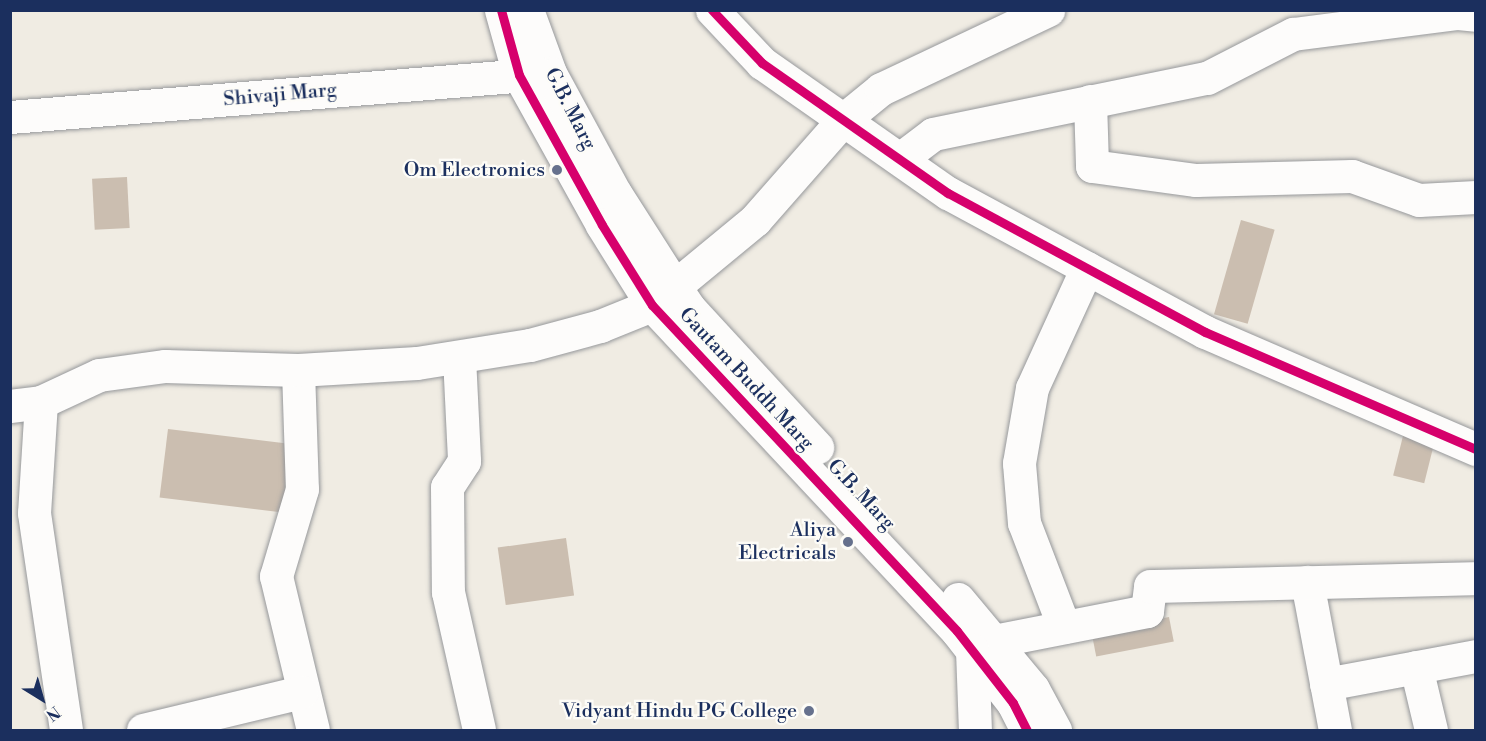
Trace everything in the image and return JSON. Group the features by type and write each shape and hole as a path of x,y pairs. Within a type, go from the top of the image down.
{"street":[{"path":"501,10 534,74"},
{"name":"G.B. Marg","path":"527,10 534,74 615,193 663,296"},
{"path":"712,10 762,63 948,193 1205,332 1476,449"},
{"path":"66,730 34,513 26,404 99,375 165,366 298,370 417,363 530,345 600,326 663,296 755,220 843,120 881,89 1048,10"},
{"path":"900,159 933,134 1207,78 1293,34 1458,13 1476,15"},
{"name":"Shivaji Marg","path":"10,117 534,74"},
{"path":"1090,101 1092,166 1196,180 1352,176 1419,200 1476,197"},
{"path":"1064,627 1024,524 1019,463 1032,388 1087,268"},
{"name":"Gautam Buddh Marg","path":"663,296 983,646 1027,730"},
{"path":"459,357 464,461 447,487 448,591 478,730"},
{"path":"298,370 302,489 276,576 301,692 313,730"},
{"path":"983,646 1147,610 1150,586 1476,578"},
{"path":"1307,582 1335,730"},
{"path":"975,730 983,646"},
{"path":"983,646 1033,689 1055,730"},
{"path":"1326,684 1476,656"},
{"path":"1416,667 1431,730"},
{"path":"143,730 301,692"}],"building":[{"path":"127,177 130,228 95,230 92,179"},
{"path":"1241,220 1275,230 1248,324 1214,314"},
{"path":"1405,428 1436,436 1424,483 1393,476"},
{"path":"168,429 293,444 285,513 160,497"},
{"path":"566,538 574,595 506,605 498,548"},
{"path":"1169,617 1174,642 1096,657 1091,632"}],"cycle path":[{"path":"501,10 519,75 602,225 652,305 957,631 1013,703 1027,730"},
{"path":"712,10 762,63 948,193 1205,332 1476,449"}],"place":[{"name":"Om Electronics","path":"557,170"},
{"name":"Aliya Electricals","path":"848,542"},
{"name":"Vidyant Hindu PG College","path":"809,711"}]}
